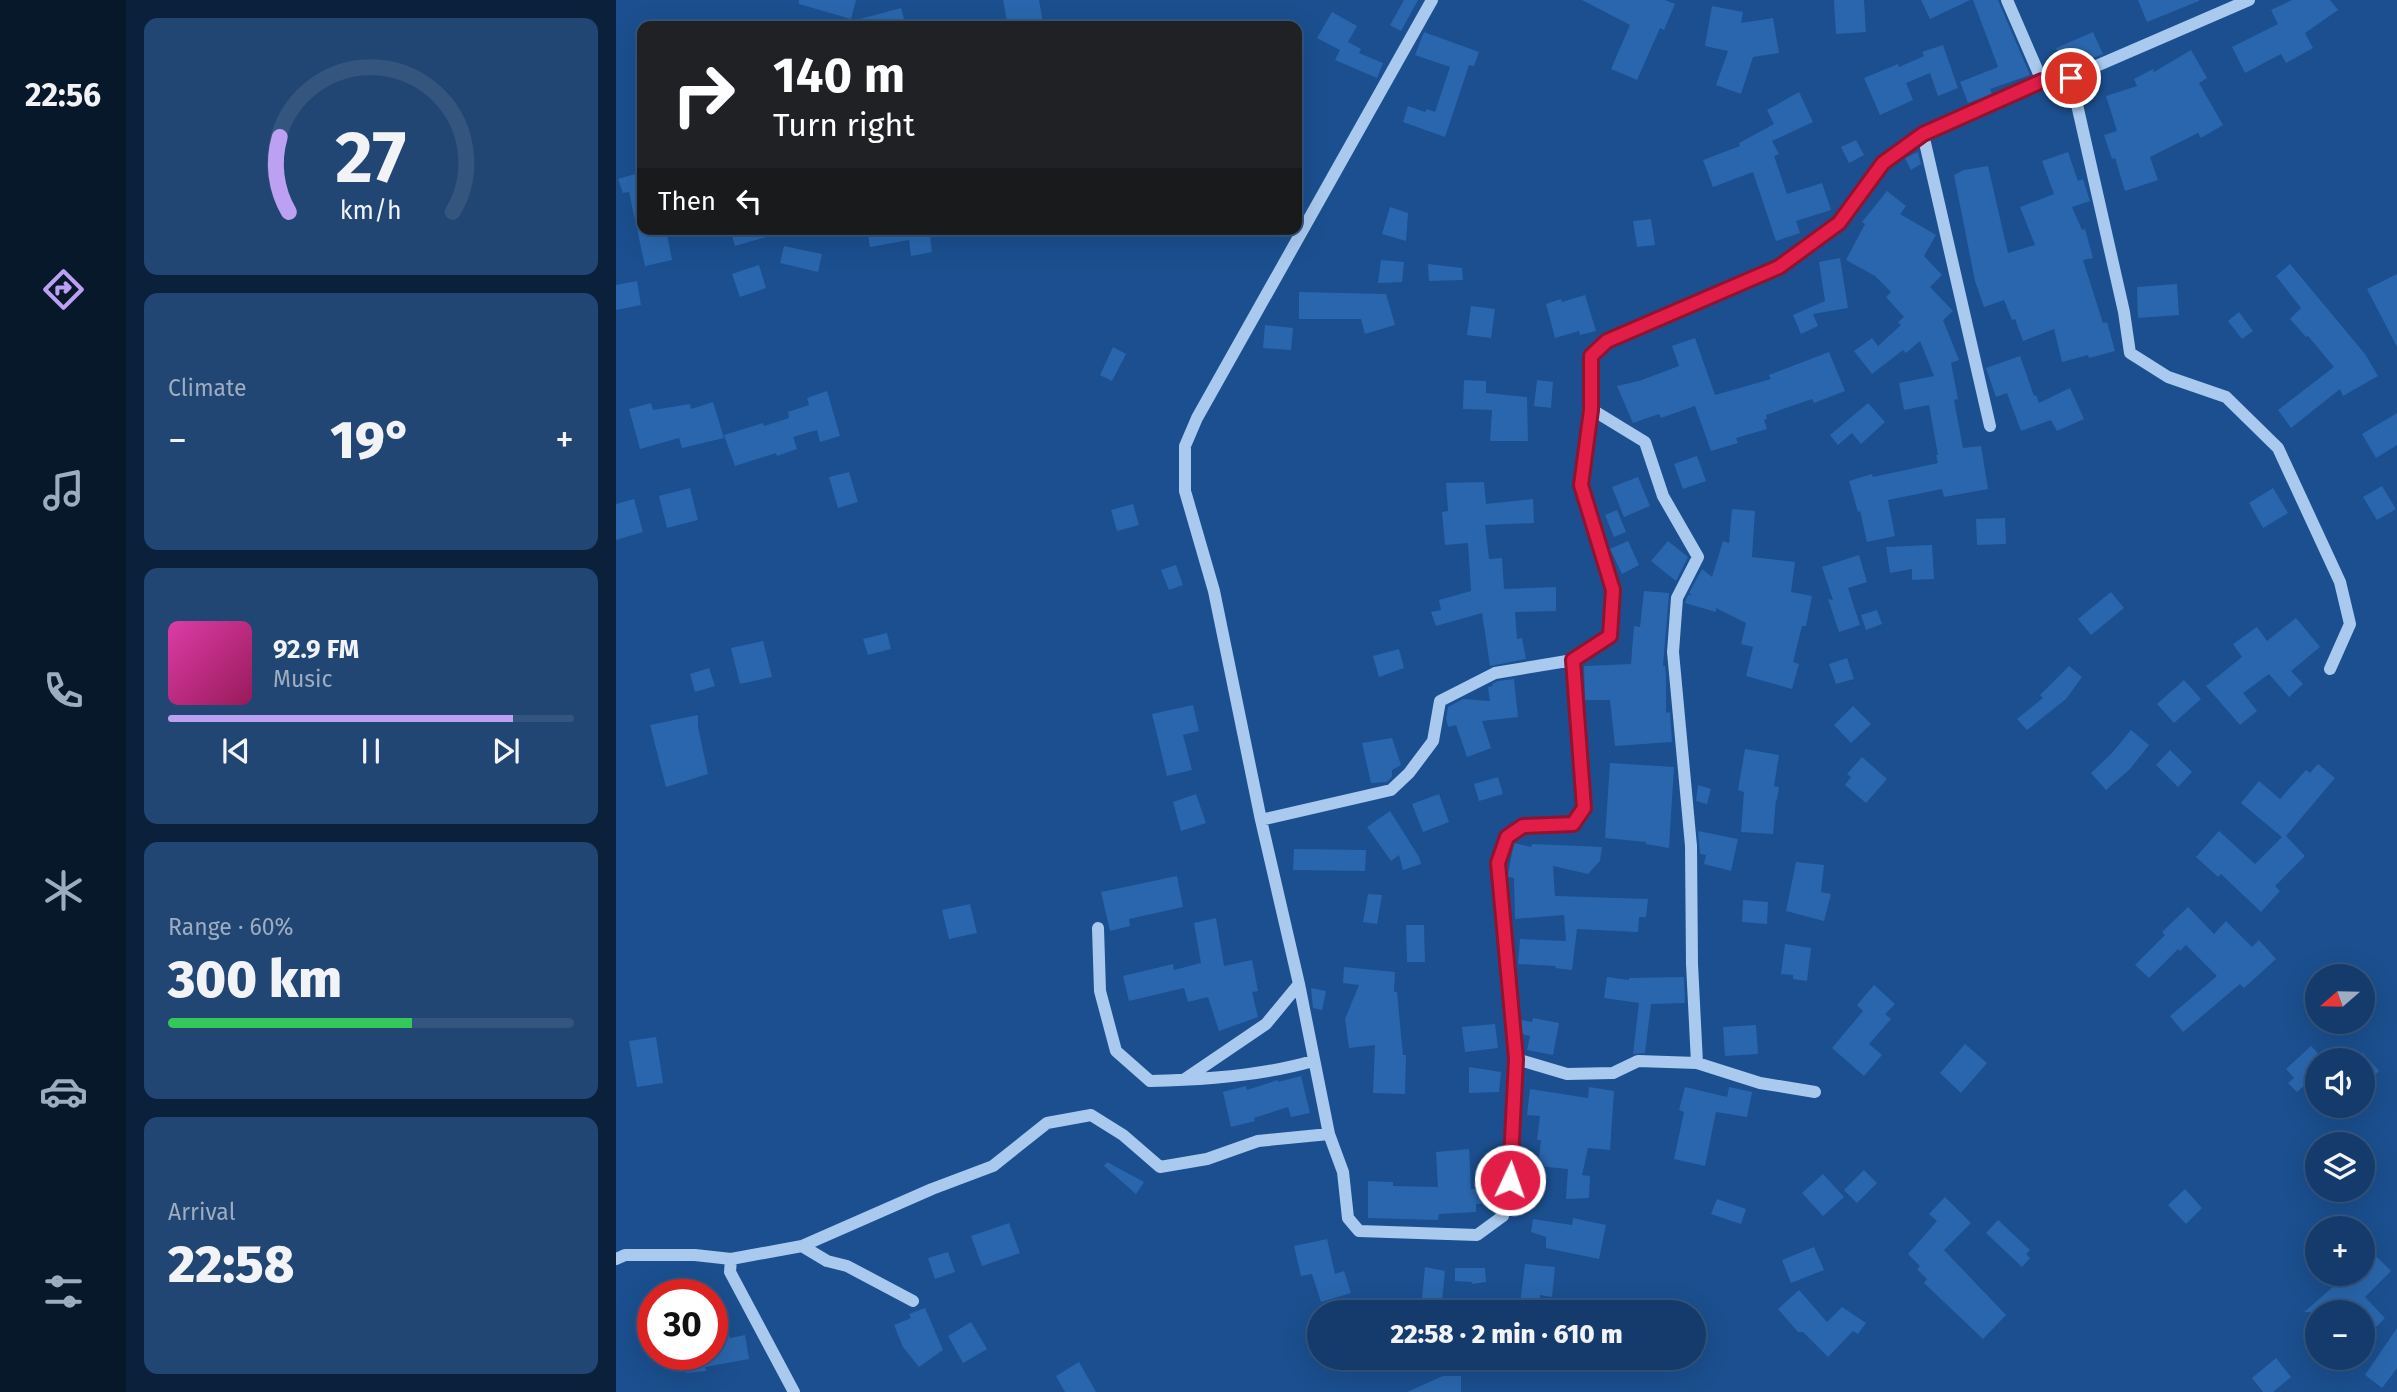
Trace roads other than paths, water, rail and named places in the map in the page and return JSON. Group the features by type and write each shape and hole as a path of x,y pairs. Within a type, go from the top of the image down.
{"street":[{"path":"1302,232 1432,0"},
{"path":"2007,0 2042,81"},
{"path":"1261,820 1391,790 1409,773 1433,741 1440,701 1495,673 1573,660 1610,636 1613,590 1581,485 1591,410 1591,356 1607,341 1779,267 1839,223 1883,163 1923,134 2042,81 2057,83 2071,78 2249,0"},
{"path":"2071,78 2124,312 2130,353 2168,377 2226,397 2278,448 2340,582 2350,624 2330,669"},
{"path":"1923,134 1990,426"},
{"path":"1300,235 1185,446 1185,491 1214,591 1329,1134 1343,1172 1348,1218 1359,1231 1477,1235 1503,1216 1510,1180 1516,1059 1498,863 1507,837 1523,826 1573,824 1584,808 1573,660"},
{"path":"1591,410 1645,442 1663,496 1698,557 1678,598 1673,652 1690,846 1697,1063"},
{"path":"1098,928 1100,991 1116,1051 1150,1081 1291,1068 1313,1061"},
{"path":"1183,1080 1266,1024 1299,984"},
{"path":"1516,1059 1567,1074 1613,1073 1637,1061 1697,1063 1760,1083 1815,1092"},
{"path":"616,1259 625,1255 695,1255 731,1259 802,1247 932,1189 993,1166 1047,1124 1091,1115 1123,1135 1160,1167 1207,1159 1258,1141 1329,1134"},
{"path":"802,1247 827,1261 847,1266 913,1301"},
{"path":"731,1259 730,1272 794,1392"}]}
